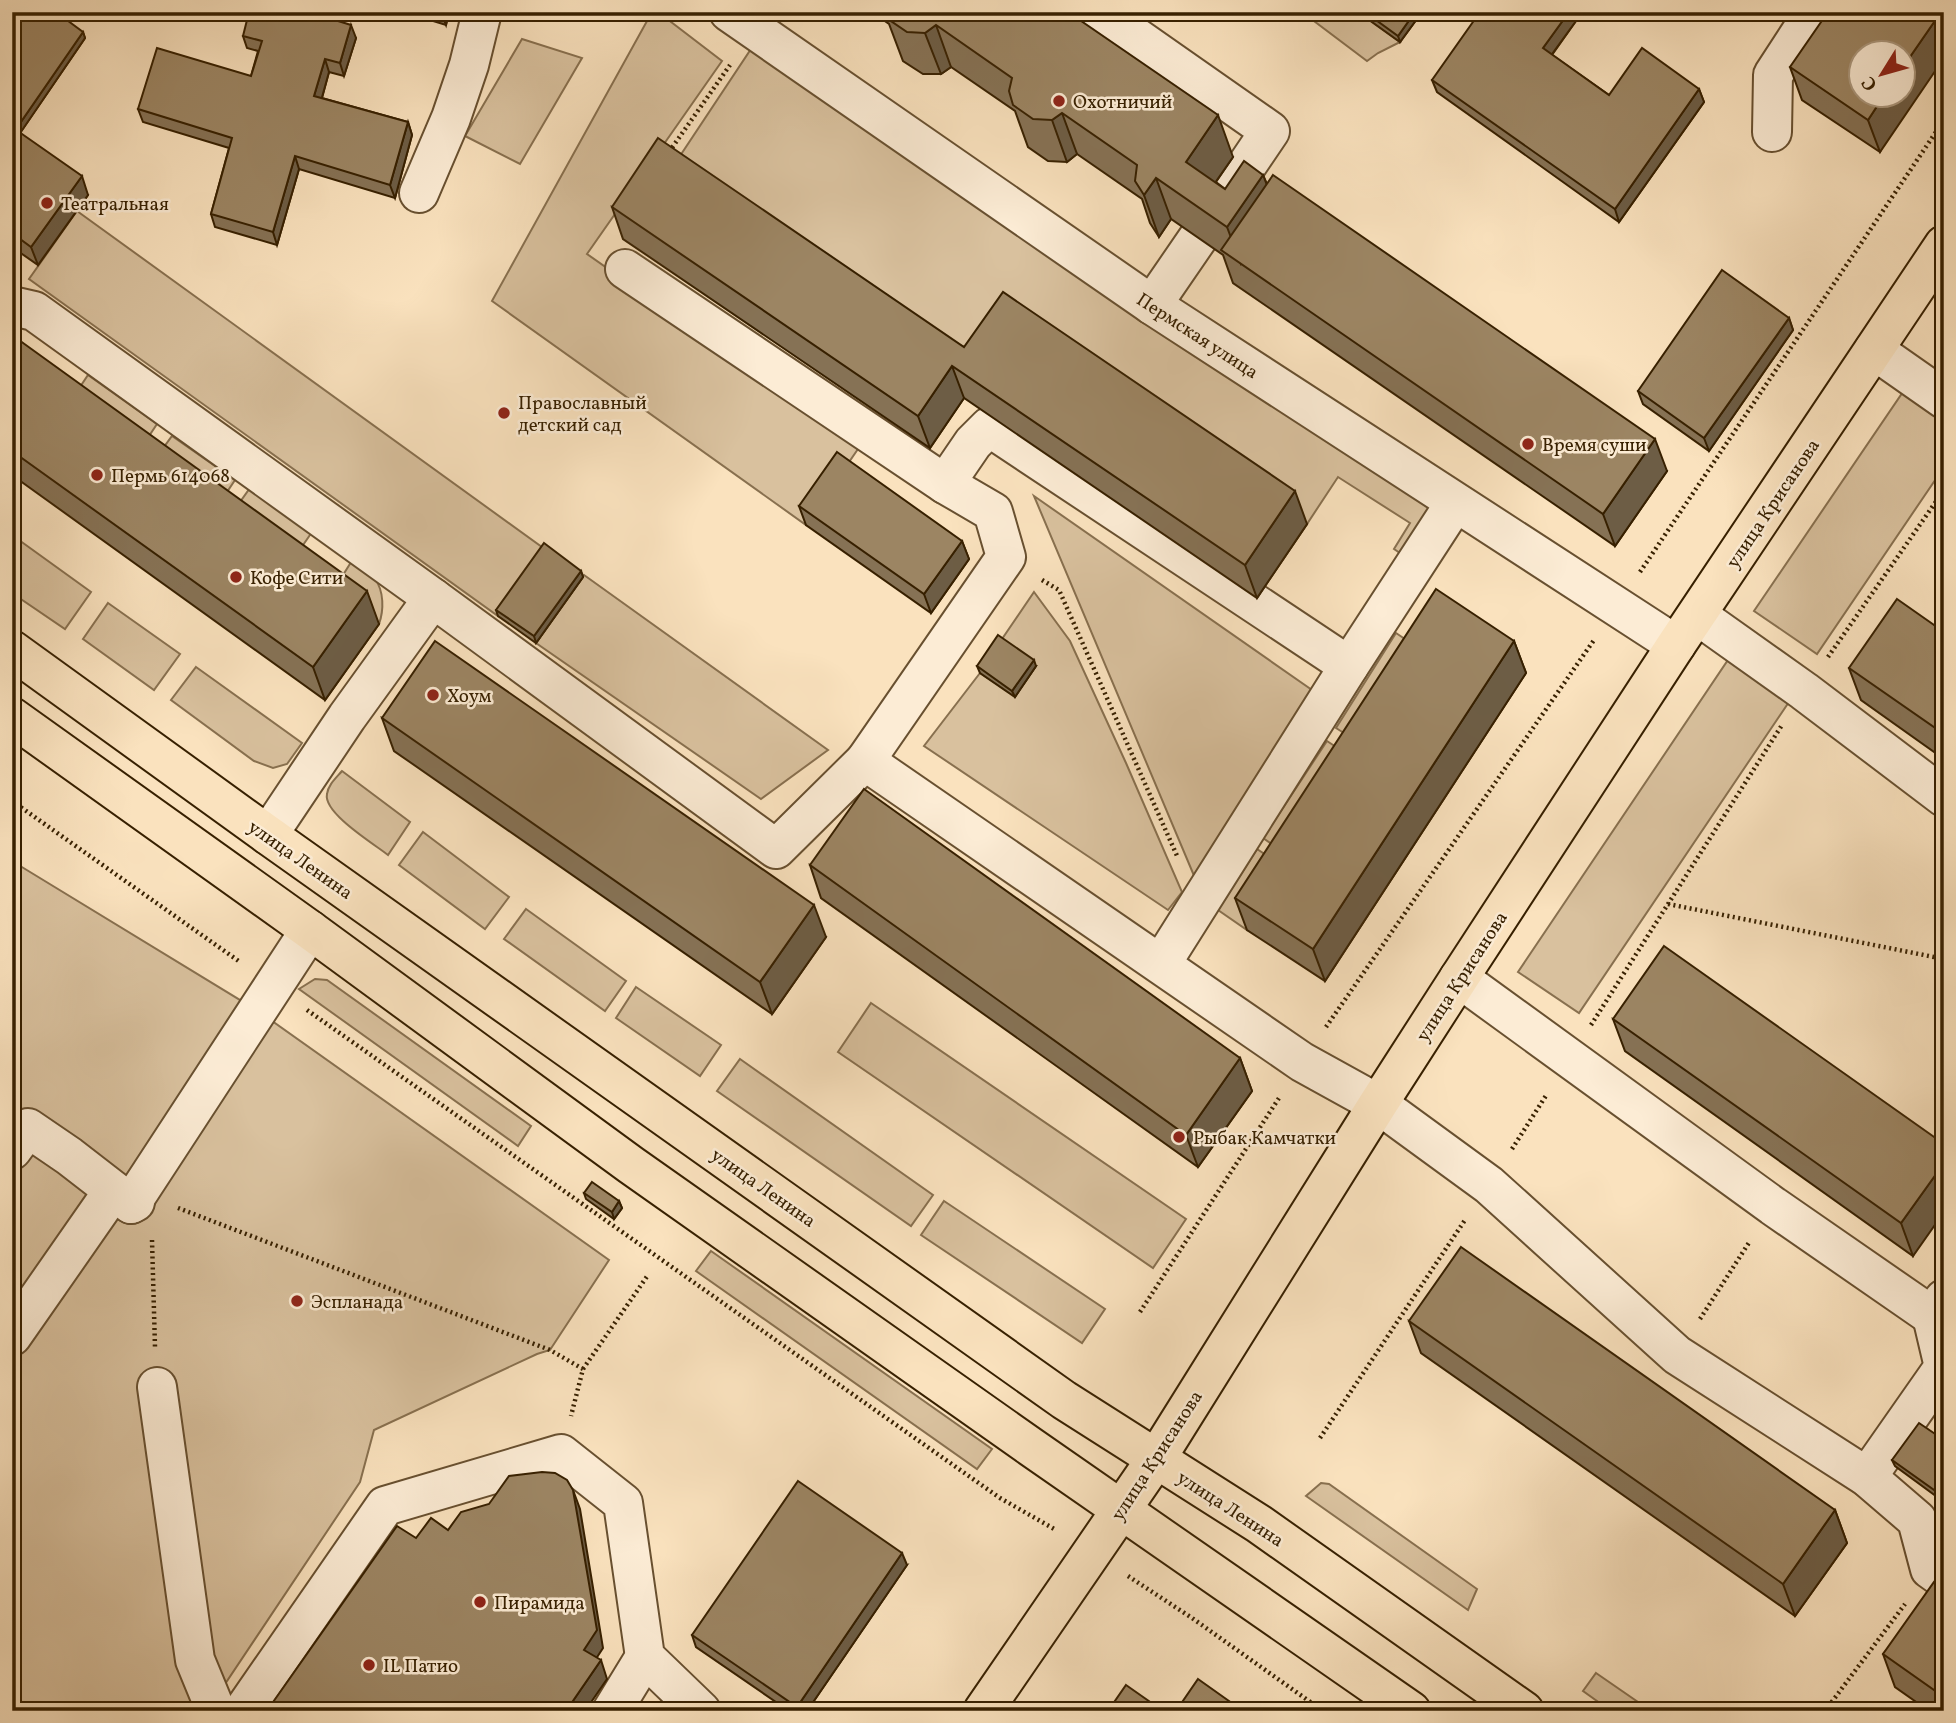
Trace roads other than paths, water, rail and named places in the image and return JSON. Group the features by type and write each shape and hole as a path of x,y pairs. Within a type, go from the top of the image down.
{"main road":[{"name":"улица Крисанова","path":"982,1711 1156,1459 1459,978 1686,630 1944,245"},
{"name":"улица Ленина","path":"12,650 1064,1400 1270,1532 1524,1711"},
{"path":"12,717 310,930 631,1165 1411,1711"}],"street":[{"path":"419,193 451,118 469,65 482,12"},
{"path":"1100,12 1270,131 1152,305"},
{"path":"1772,132 1773,75 1814,12"},
{"name":"Пермская улица","path":"742,21 1152,305 1455,503 1617,607 1686,630 1804,691 1944,797"},
{"path":"12,306 34,311 776,849 865,761 1006,557 993,512 945,484 625,269"},
{"path":"1874,350 1944,399"},
{"path":"945,484 989,427 1349,666"},
{"path":"1161,964 1455,503"},
{"path":"268,835 347,717 433,598"},
{"path":"865,761 1302,1062 1378,1104 1489,1185 1676,1355 1867,1477 1917,1520 1937,1574"},
{"path":"12,1336 131,1197 310,930"},
{"path":"1459,978 1773,1206 1938,1307 1944,1367 1867,1477"},
{"path":"12,1150 28,1128 131,1197"},
{"path":"157,1387 195,1660 216,1711"},
{"path":"243,1711 385,1506 561,1454 624,1503 645,1657 701,1711"},
{"path":"612,1711 645,1657"}],"place":[{"name":"Охотничий","path":"1059,101"},
{"name":"Театральная","path":"47,203"},
{"name":"Православный детский сад","path":"504,413"},
{"name":"Время суши","path":"1528,444"},
{"name":"Пермь 614068","path":"97,475"},
{"name":"Кофе Сити","path":"236,577"},
{"name":"Хоум","path":"433,695"},
{"name":"Рыбак Камчатки","path":"1179,1137"},
{"name":"Эспланада","path":"297,1301"},
{"name":"Пирамида","path":"480,1602"},
{"name":"IL Патио","path":"369,1665"}]}
